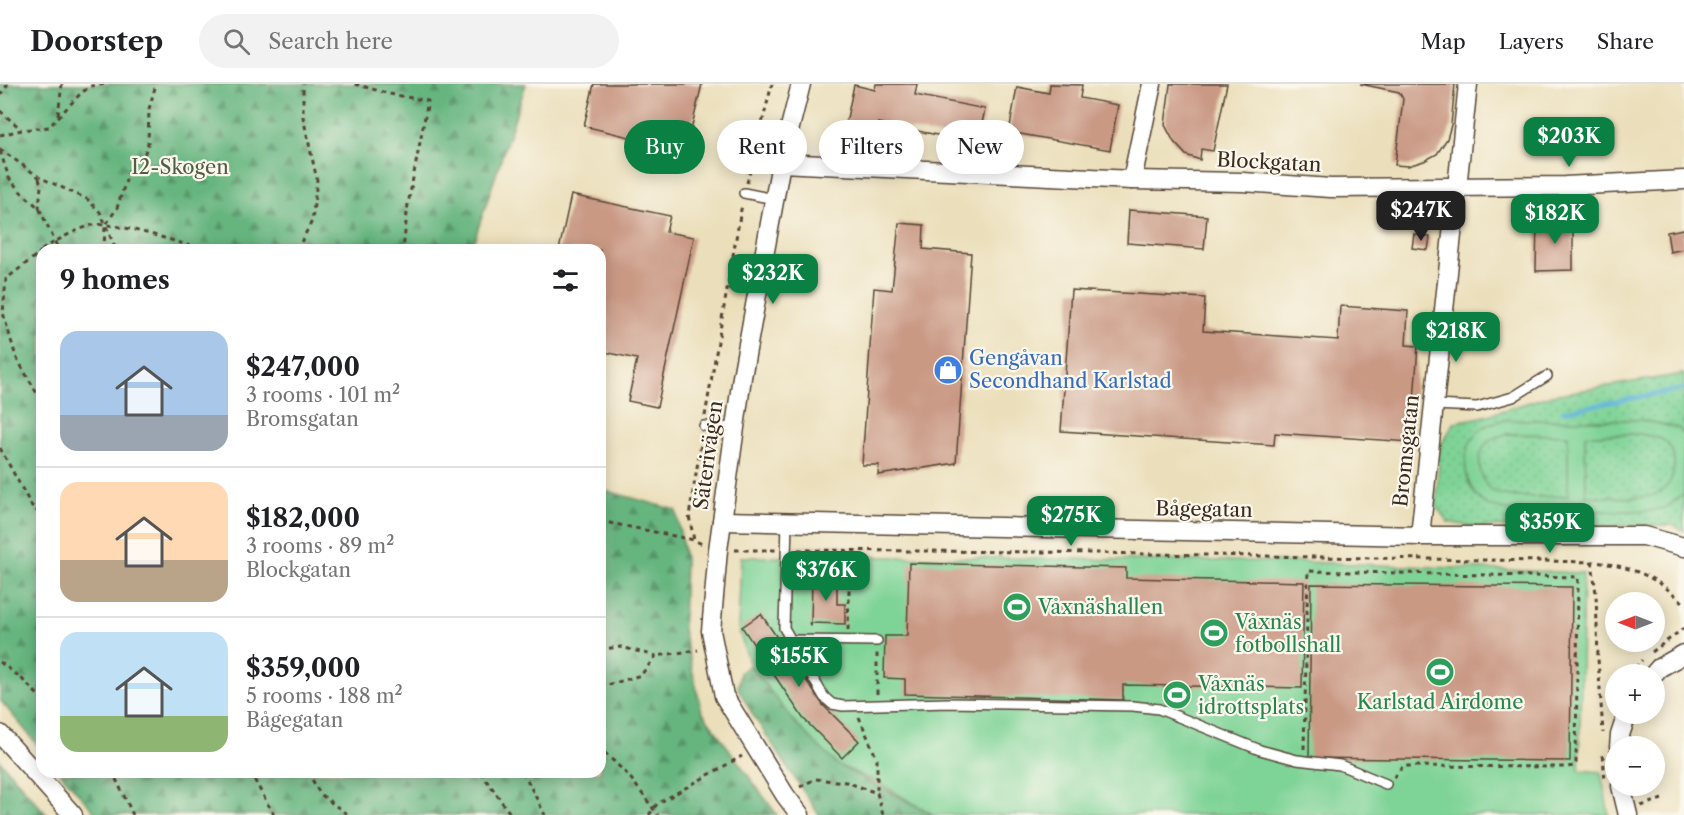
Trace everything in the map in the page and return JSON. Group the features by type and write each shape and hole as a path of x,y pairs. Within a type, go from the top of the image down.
{"street":[{"name":"Säterivägen","path":"792,120 801,84"},
{"path":"1132,180 1152,84"},
{"name":"Bromsgatan","path":"1420,536 1468,84"},
{"name":"Blockgatan","path":"807,164 1132,180 1243,182 1331,188 1565,186 1684,180"},
{"name":"Säterivägen","path":"779,174 742,377 718,550 711,631 724,696 785,795 800,815"},
{"name":"Bågegatan","path":"722,521 1420,536 1644,536 1684,547"},
{"path":"1665,665 1684,654"},
{"path":"0,734 36,774"},
{"path":"40,778 73,815"},
{"path":"1625,796 1632,812"}],"lane":[{"path":"744,193 774,200"},
{"path":"1434,405 1477,407 1513,397 1547,376"},
{"path":"704,426 735,428"},
{"path":"788,523 784,628 824,697 832,704 853,706 948,703 1149,707 1260,750 1304,761 1340,765 1386,784"},
{"path":"791,640 877,641"}],"path":[{"path":"0,94 8,84"},
{"path":"58,117 62,84"},
{"path":"0,135 49,127 91,86 108,84"},
{"path":"104,244 105,226 117,207 130,168 144,155 148,144 149,109 156,84"},
{"path":"300,244 312,221 317,180 303,117 303,84"},
{"path":"355,84 390,94 428,101 408,204 404,244"},
{"path":"694,540 689,516 704,426 744,193 772,84"},
{"path":"0,111 22,130"},
{"path":"0,150 9,178 39,208 54,242"},
{"path":"0,150 39,177 87,199 100,212 113,244"},
{"path":"39,177 41,186 39,208"},
{"path":"51,244 94,225 186,244"},
{"path":"36,256 6,279 1,314 16,357 36,392"},
{"path":"0,448 36,509"},
{"path":"606,521 694,540 718,550 1050,552 1592,561 1625,566 1652,578 1684,603"},
{"path":"848,640 850,551"},
{"path":"1592,561 1596,594 1600,707 1609,736"},
{"path":"1304,761 1308,571 1578,576 1576,763 1574,766 1402,766 1392,781 1386,784"},
{"path":"877,641 877,704"},
{"path":"606,648 621,647 656,656 714,647"},
{"path":"606,684 641,675 656,656"},
{"path":"0,662 20,676 36,693"},
{"path":"853,706 873,745 877,759 877,793 883,815"},
{"path":"648,815 652,809 688,785 730,764 756,747"},
{"path":"606,754 629,776 658,815"},
{"path":"115,778 133,815"},
{"path":"253,778 274,815"},
{"path":"311,778 320,794 348,815"},
{"path":"485,778 511,815"},
{"path":"525,778 546,814"},
{"path":"785,795 815,779 846,782 877,793"},
{"path":"1632,812 1644,804 1662,799"}],"green space":[{"name":"I2-Skogen","path":"0,84 526,84 473,244 36,244 36,743 0,700"},
{"path":"1684,374 1684,531 1672,525 1472,527 1448,522 1436,506 1440,446 1455,422 1482,417 1552,395"},
{"path":"1504,420 1641,420 1678,428 1684,435 1684,494 1665,508 1647,511 1505,510 1490,506 1476,495 1471,487 1467,477 1466,457 1468,447 1479,431 1488,425","holes":["1506,434 1568,435 1568,496 1513,496 1491,490 1483,479 1480,457 1488,442","1639,434 1660,438 1666,442 1673,454 1674,468 1670,482 1665,488 1645,497 1586,496 1585,435"]},
{"path":"606,491 676,510 685,559 683,630 702,712 777,815 97,815 65,778 606,778"},
{"name":"Våxnäs idrottsplats","path":"741,557 1305,562 1583,573 1579,770 1601,772 1609,815 934,815 877,782 838,765 797,725 750,665 738,628"},
{"path":"750,665 797,725 838,765 934,815 819,815 753,715 738,688 740,673"},
{"path":"0,761 47,815 0,815"}],"building":[{"path":"594,84 702,84 693,120 624,120 624,136 584,126"},
{"path":"876,84 917,84 915,95 985,109 983,120 936,120 936,135 924,132 924,120 847,120 854,85 875,90"},
{"path":"1050,84 1082,85 1080,98 1118,105 1110,150 1024,135 1024,120 1011,120 1017,87 1049,93"},
{"path":"1170,84 1227,84 1213,151 1201,149 1200,160 1186,155 1174,142 1165,125"},
{"path":"1360,84 1455,84 1451,125 1447,139 1437,154 1408,166 1395,165 1403,99 1399,92"},
{"path":"571,195 670,216 666,232 694,237 657,407 628,401 637,359 606,352 606,244 560,244"},
{"path":"1129,210 1207,216 1204,249 1127,243"},
{"path":"1537,219 1573,219 1573,270 1536,271"},
{"path":"899,223 924,225 923,249 971,253 956,463 878,475 879,465 862,465 874,288 892,290"},
{"path":"1684,229 1684,249 1670,252 1667,232"},
{"path":"1414,234 1430,237 1428,250 1412,248"},
{"path":"1071,290 1205,298 1203,331 1338,340 1340,306 1408,311 1406,345 1418,346 1411,442 1275,433 1274,445 1061,431"},
{"name":"Våxnäshallen","path":"909,563 1126,568 1126,578 1304,582 1302,688 1123,685 1123,700 905,694 905,679 884,678 885,636 907,636"},
{"path":"812,578 837,578 837,604 845,604 845,624 811,623"},
{"name":"Karlstad Airdome","path":"1311,584 1572,587 1570,761 1309,758"},
{"path":"761,614 823,705 859,741 842,758 803,718 742,627"}],"waterway":[{"path":"1563,411 1684,389"}],"place":[{"name":"Gengåvan Secondhand Karlstad","path":"948,370"},
{"name":"Våxnäshallen","path":"1017,607"},
{"name":"Våxnäs fotbollshall","path":"1214,633"},
{"name":"Karlstad Airdome","path":"1440,672"},
{"name":"Våxnäs idrottsplats","path":"1177,695"}]}
